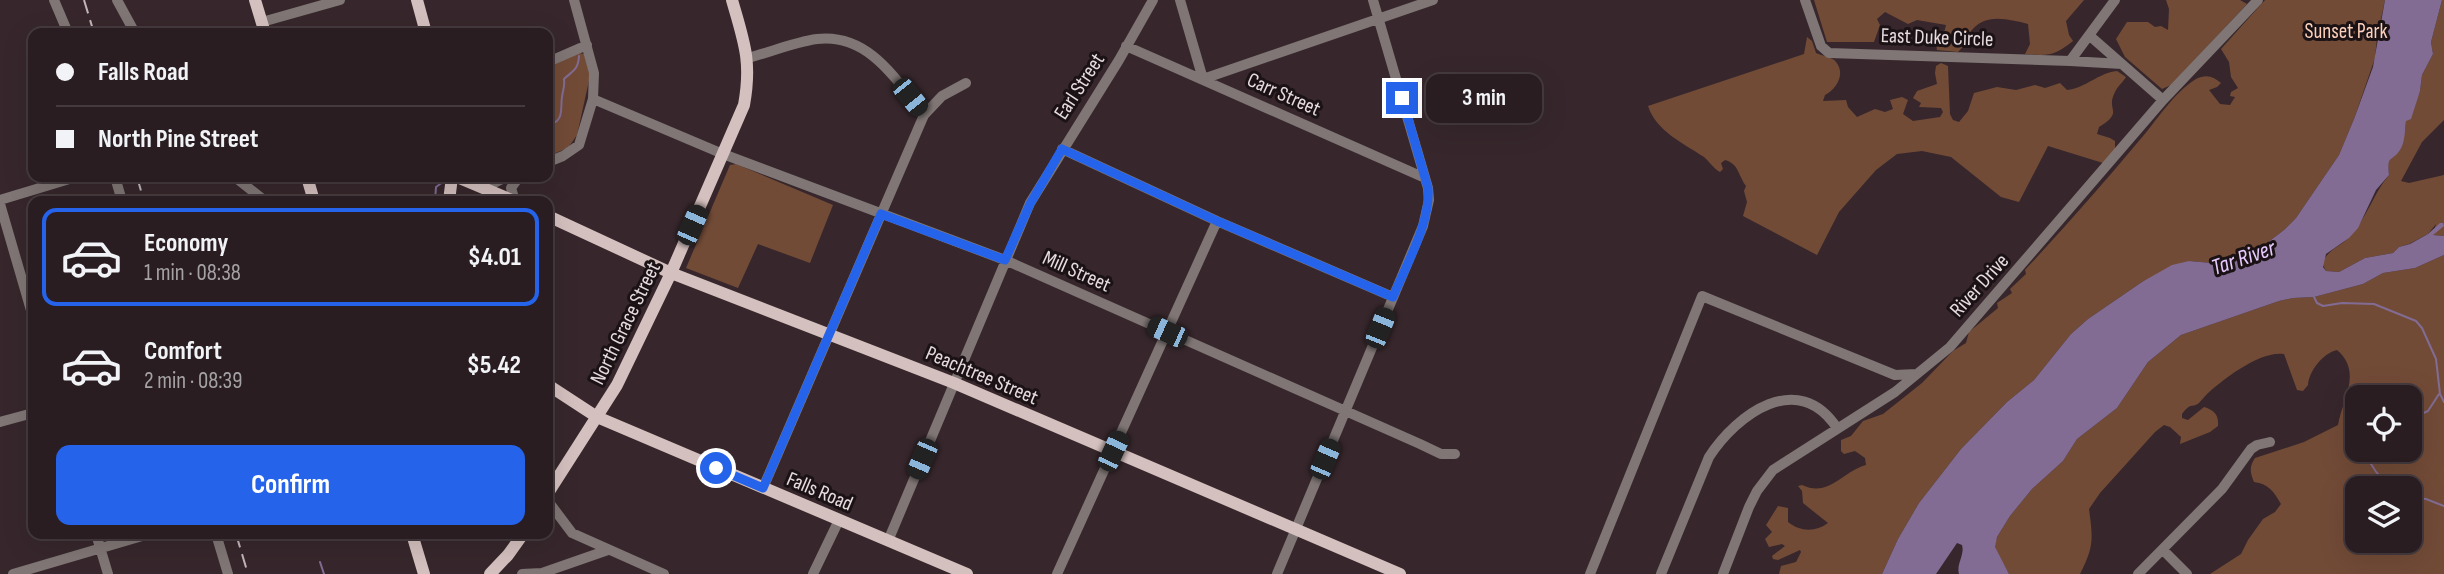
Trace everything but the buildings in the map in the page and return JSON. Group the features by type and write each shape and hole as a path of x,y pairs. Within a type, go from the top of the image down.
{"main road":[{"path":"255,0 263,28"},
{"path":"416,0 424,28"},
{"name":"North Grace Street","path":"553,486 617,385 671,273 744,106 748,58 732,0"},
{"path":"469,182 503,196"},
{"name":"Peachtree Street","path":"553,218 671,273 954,383 1400,574"},
{"name":"Falls Road","path":"553,388 597,417 967,574"},
{"path":"417,539 424,574"},
{"path":"490,574 519,539"}],"street":[{"path":"54,0 66,28"},
{"path":"117,0 132,28"},
{"path":"263,28 340,0"},
{"path":"553,160 579,145 593,99 594,73 573,0"},
{"name":"Earl Street","path":"888,541 1030,204 1153,0"},
{"path":"1181,0 1203,79 1433,0"},
{"path":"1277,574 1427,212 1429,200 1425,178 1373,0"},
{"name":"East Duke Circle","path":"1805,0 1821,46 1829,53 2070,61"},
{"path":"2070,61 2115,0"},
{"name":"River Drive","path":"1723,574 1749,507 1773,470 1895,392 1920,374 1958,338 2163,100 2258,0"},
{"path":"2090,36 2163,100"},
{"path":"748,58 818,39 852,43 883,64 924,115"},
{"path":"553,60 587,45"},
{"name":"Carr Street","path":"1126,46 1425,178"},
{"path":"2070,61 2123,65"},
{"path":"763,488 924,115 942,96 966,83"},
{"name":"Mill Street","path":"593,99 723,154 1005,260 1441,454 1455,454"},
{"path":"1062,149 1217,221 1393,297"},
{"path":"28,300 0,202 61,182"},
{"path":"241,182 259,196"},
{"path":"484,188 496,182"},
{"path":"1057,574 1217,221"},
{"path":"1590,574 1702,296 1895,375 1920,374"},
{"path":"1661,574 1709,457 1719,440 1735,425 1778,400 1791,399 1820,408 1837,428"},
{"path":"0,422 28,414"},
{"path":"2138,574 2228,482 2251,449 2270,442"},
{"path":"553,508 572,533 664,574"},
{"path":"813,574 839,520"},
{"path":"97,539 108,574"},
{"path":"13,574 132,539"},
{"path":"218,539 228,574"},
{"path":"2163,550 2187,574"},
{"path":"522,574 570,569 608,551"}],"green space":[{"path":"1814,0 2084,0 2066,21 2073,41 2061,50 2040,55 2025,54 2030,44 2028,24 2004,19 1981,22 1969,34 1971,38 1958,52 1937,50 1936,43 1943,37 1946,25 1917,20 1908,24 1885,12 1877,19 1880,25 1874,42 1827,42"},
{"path":"2166,0 2240,0 2247,4 2171,85 2162,89 2125,57 2116,39 2127,22 2148,22 2168,30 2169,9"},
{"name":"Sunset Park","path":"2265,0 2385,0 2375,58 2354,119 2339,155 2296,218 2246,259 2223,264 2189,261 2142,282 2088,319 2071,334 2034,380 2007,402 1961,449 1919,503 1882,574 1779,574 1781,566 1796,562 1801,552 1800,550 1778,560 1773,559 1772,556 1785,546 1782,544 1769,547 1765,539 1772,532 1766,525 1778,506 1788,508 1788,522 1798,528 1813,529 1828,523 1803,503 1802,491 1798,486 1828,486 1866,465 1865,458 1855,451 1844,454 1841,451 1841,440 1851,436 1863,421 1883,414 1922,383 1953,351 1966,343 1969,332 1998,308 1997,303 2012,293 2010,289 2026,274 2025,270 2188,85 2196,79 2209,76 2221,83 2209,90 2220,104 2230,105 2235,97 2230,96 2231,92 2238,88 2231,77 2229,62 2221,49"},
{"path":"2442,0 2444,120 2422,142 2401,181 2409,183 2444,175 2444,236 2433,235 2436,224 2428,234 2399,247 2393,253 2365,258 2339,272 2326,271 2322,263 2325,258 2356,229 2389,175 2388,163 2405,131 2406,121 2420,91 2422,75 2433,54 2431,42"},
{"path":"1807,37 1812,41 1816,53 1832,59 1839,67 1838,81 1823,101 1846,100 1848,107 1857,117 1875,109 1885,112 1893,109 1890,100 1902,97 1908,100 1903,114 1913,121 1940,117 1943,112 1941,108 1919,107 1921,103 1913,98 1917,91 1937,84 1936,66 1941,63 1948,66 1950,114 1953,120 1959,122 1968,111 1974,93 1997,87 2016,90 2035,85 2045,88 2060,83 2067,90 2117,71 2126,77 2113,98 2113,114 2099,127 2097,134 2115,141 2115,149 2103,163 2048,146 2019,202 2001,197 1951,157 1922,151 1897,154 1876,170 1839,212 1817,255 1743,216 1747,202 1744,191 1746,186 1736,167 1725,160 1721,163 1723,169 1720,172 1657,123 1648,106 1804,54"},
{"path":"579,53 584,54 590,76 577,135 568,148 553,154 553,65"},
{"path":"736,164 833,205 810,263 758,244 738,288 686,268 730,165"},
{"path":"2444,255 2444,574 2210,574 2241,554 2263,519 2275,512 2281,504 2270,489 2254,482 2251,470 2255,458 2304,442 2338,425 2345,400 2345,462 2422,462 2422,385 2349,385 2349,367 2337,350 2318,363 2303,391 2297,390 2284,354 2265,356 2243,367 2182,414 2182,418 2188,420 2204,407 2211,410 2217,416 2218,426 2210,432 2180,444 2181,437 2170,427 2164,425 2155,432 2089,509 2091,543 2080,574 2009,574 1994,547 2010,516 2032,489 2063,461 2077,439 2117,408 2148,362 2181,335 2279,301 2314,297 2363,284 2383,273 2415,268"}],"shaded area":[{"path":"2385,0 2442,0 2431,42 2433,54 2422,75 2411,119 2406,121 2402,147 2389,161 2389,175 2376,190 2358,228 2326,254 2323,267 2326,271 2339,272 2365,258 2393,253 2399,247 2428,234 2440,223 2444,226 2433,235 2444,236 2444,255 2415,268 2383,273 2363,284 2314,297 2279,301 2181,335 2148,362 2117,408 2077,439 2063,461 2032,489 2010,516 1997,537 1995,547 2009,574 1959,574 1963,549 1962,545 1957,543 1936,574 1882,574 1919,503 1961,449 2007,402 2034,380 2071,334 2088,319 2172,265 2189,261 2223,264 2246,259 2296,218 2339,155 2354,119 2373,67"}],"waterway":[{"path":"553,123 557,121 561,111 564,79 576,68 579,56"},
{"path":"435,196 436,187 443,182"},
{"path":"2314,297 2317,303 2323,306 2342,303 2374,304 2416,321 2436,359 2440,394 2444,402"},
{"path":"2422,414 2428,411 2439,394"},
{"path":"2370,462 2379,476"},
{"path":"2422,498 2444,506"},
{"path":"320,562 324,574"}],"railway":[{"path":"84,0 92,28"},
{"path":"138,182 143,196"},
{"path":"238,539 248,574"}],"route":[{"path":"716,468 763,488 881,214 1005,260 1030,204 1062,149 1217,221 1393,297 1423,226 1429,200 1428,188 1402,98"}],"water label":[{"name":"Tar River","path":"2243,257"}]}
